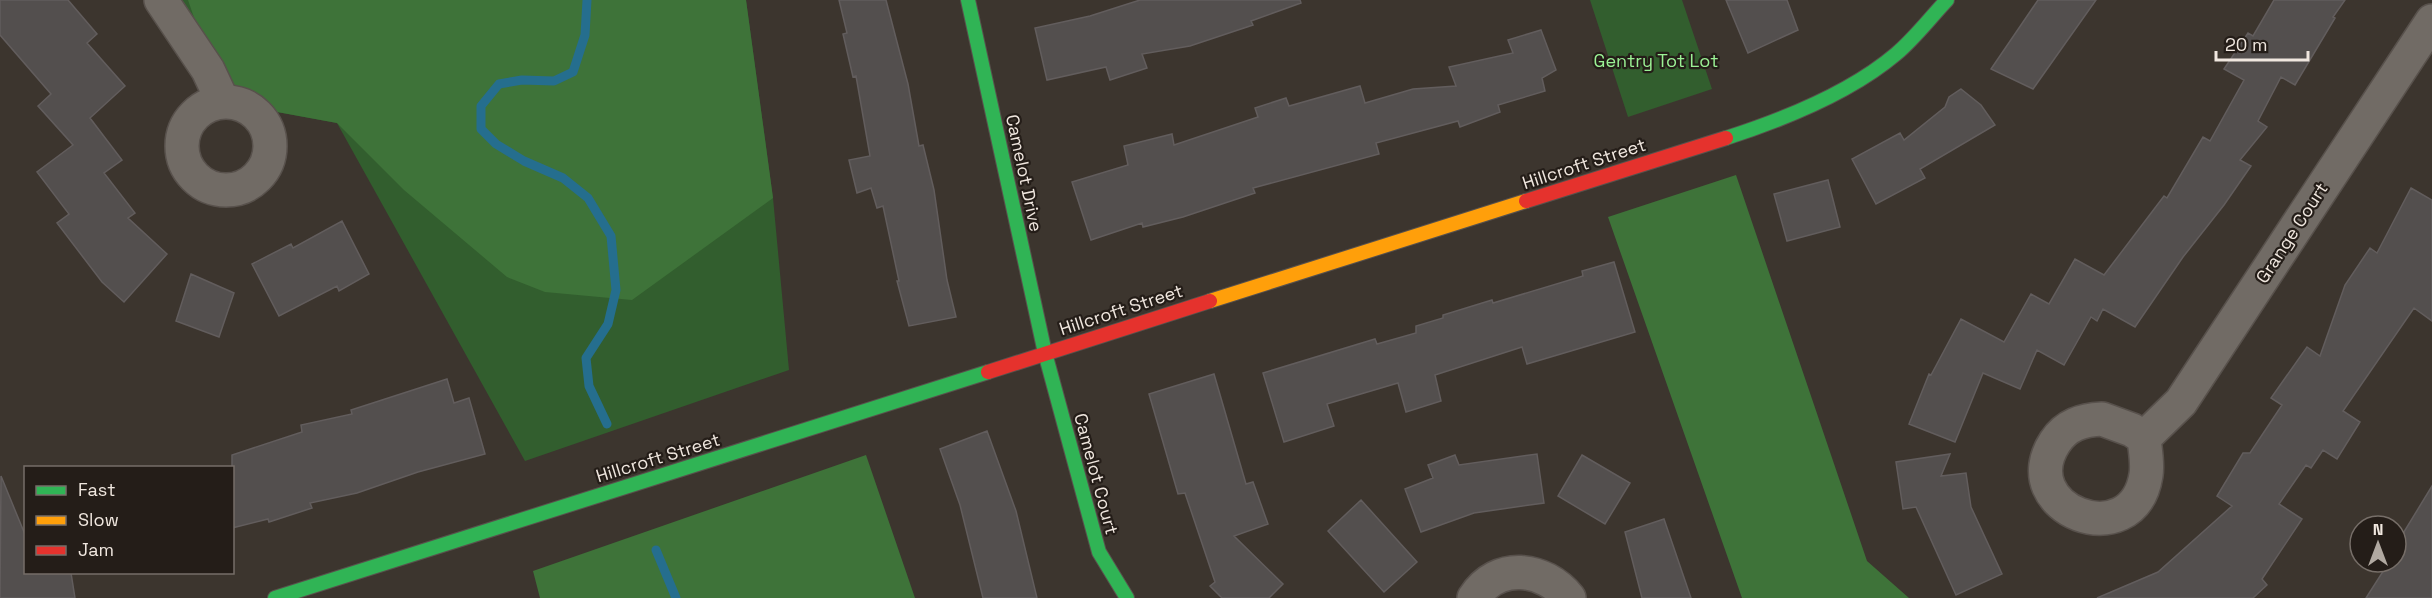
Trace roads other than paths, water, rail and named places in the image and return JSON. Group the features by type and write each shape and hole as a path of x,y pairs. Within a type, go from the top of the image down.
{"street":[{"path":"161,0 208,70 223,102"},
{"name":"Camelot Drive","path":"968,0 1045,353"},
{"name":"Hillcroft Street","path":"275,598 1760,127 1837,93 1896,54 1947,0"},
{"name":"Grange Court","path":"2144,438 2181,402 2432,21"},
{"name":"Camelot Court","path":"1045,353 1099,552 1128,598"},
{"path":"1473,598 1491,581 1508,574 1526,572 1544,576 1559,586 1569,598"}],"waterway":[{"path":"587,0 585,35 573,72 554,81 522,80 499,84 481,106 481,129 496,144 524,161 563,178 588,198 611,236 616,290 608,324 586,358 589,386 607,424"},
{"path":"656,550 676,598"}],"park label":[{"name":"Gentry Tot Lot","path":"1656,61"}]}
